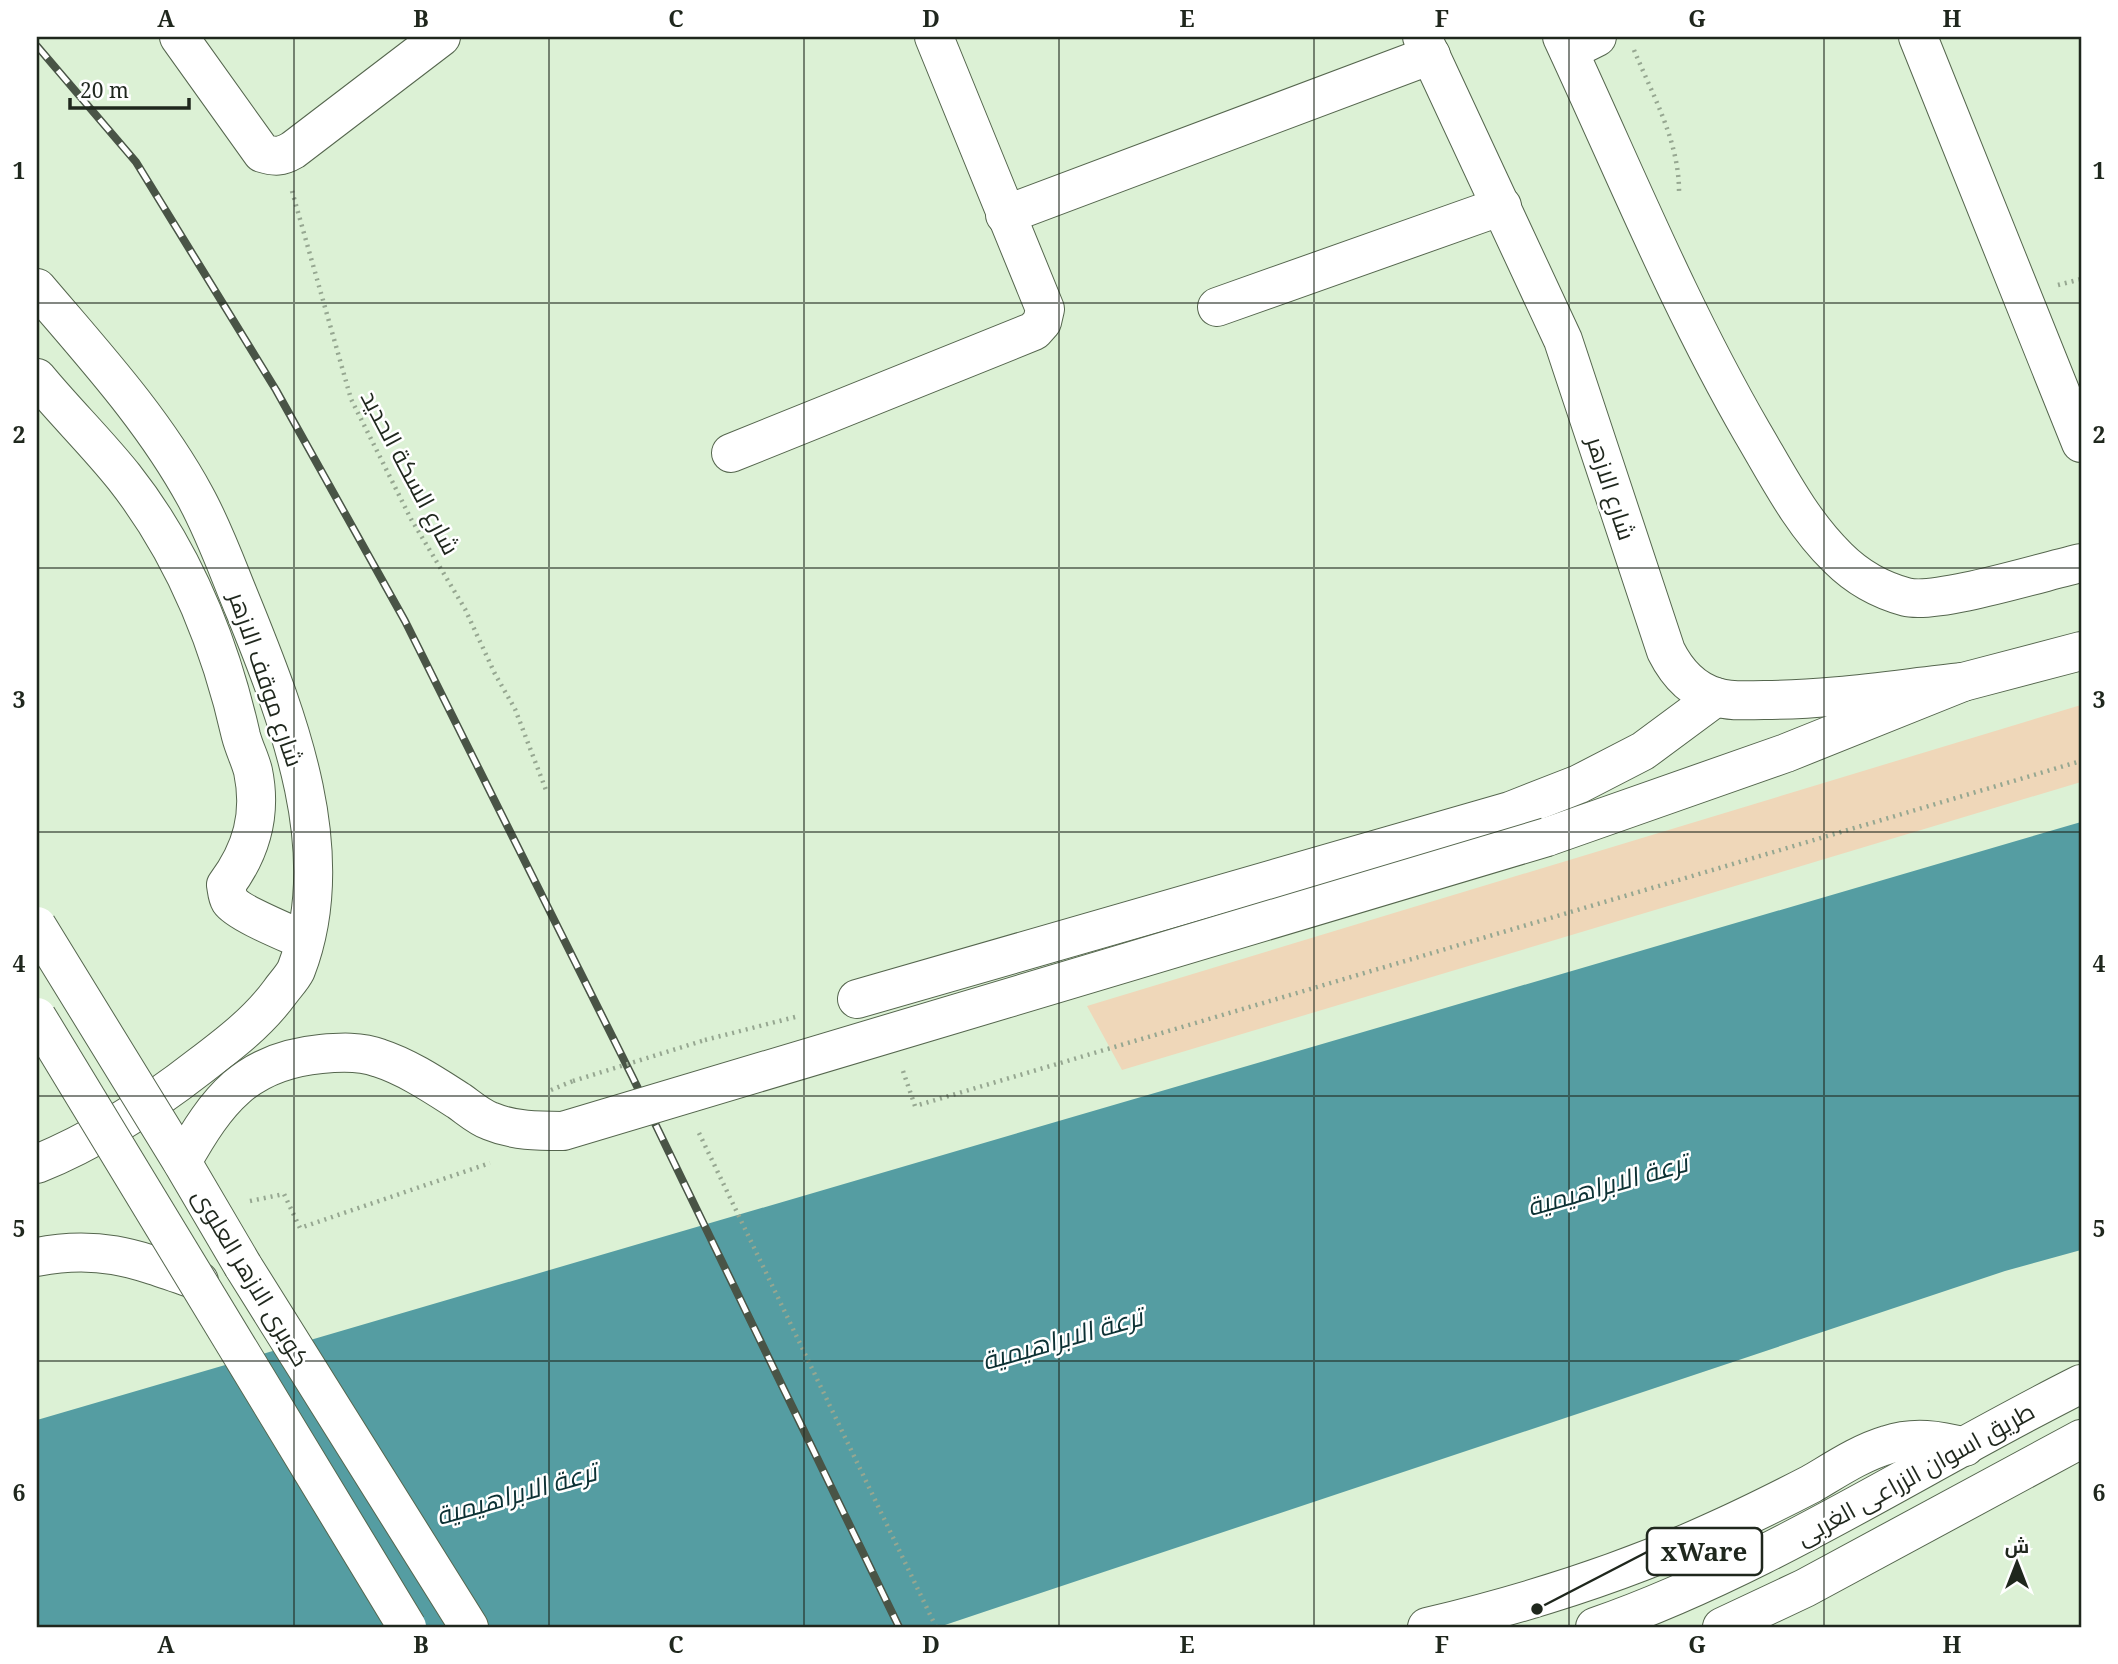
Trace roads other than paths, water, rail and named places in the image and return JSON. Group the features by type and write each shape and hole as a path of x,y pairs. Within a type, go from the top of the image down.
{"main road":[{"path":"179,37 262,153 274,157 282,156 441,37"},
{"path":"731,453 1034,331 1042,322 1045,309 934,37"},
{"path":"1918,37 2081,443"},
{"path":"1576,41 1675,289 1733,399 1800,515 1839,559 1872,585 1909,598 1950,595 2081,563"},
{"path":"1005,215 1427,46"},
{"name":"شارع الازهر","path":"1427,46 1563,340 1666,652 1677,672 1695,687 1716,697 1734,700 1823,697 1963,682"},
{"path":"1217,307 1503,206"},
{"name":"شارع موقف الازهر","path":"37,288 112,374 195,496 261,652 299,759 313,850 313,907 295,972 267,1010 174,1087 71,1150 37,1164"},
{"path":"37,378 126,480 159,528 188,578 230,686 243,743 253,768 257,796 256,823 245,856 226,885 227,894 231,902 244,913 303,940"},
{"path":"126,480 169,455"},
{"path":"182,1163 203,1125 240,1083 281,1061 345,1052 378,1057 414,1074 489,1121 524,1131 563,1131 1547,837 1786,753 1963,682 2081,651"},
{"path":"858,999 1510,811 1579,784 1643,751 1716,697"},
{"name":"كوبرى الازهر العلوى","path":"37,926 243,1266 469,1627"},
{"name":"كوبرى الازهر العلوى","path":"37,1017 407,1627"},
{"path":"37,1257 84,1250 134,1258 199,1281"},
{"name":"طريق اسوان الزراعى الغربى","path":"1595,1627 1672,1598 1732,1571 1965,1447 2028,1410 2081,1384"},
{"path":"1427,1627 1548,1594 1630,1566 1731,1523 1886,1445 1913,1439 1939,1440 1965,1447"},
{"name":"طريق اسوان الزراعى الغربى","path":"1722,1627 1805,1588 2081,1439"},
{"path":"379,1581 387,1627"}],"water":[{"name":"ترعة الابراهيمية","path":"2081,822 2081,1250 2005,1271 939,1627 37,1627 37,1420"}],"railway":[{"path":"37,46 136,162 276,390 405,621 632,1076 899,1627"}],"place":[{"name":"xWare","path":"1537,1609"}]}
